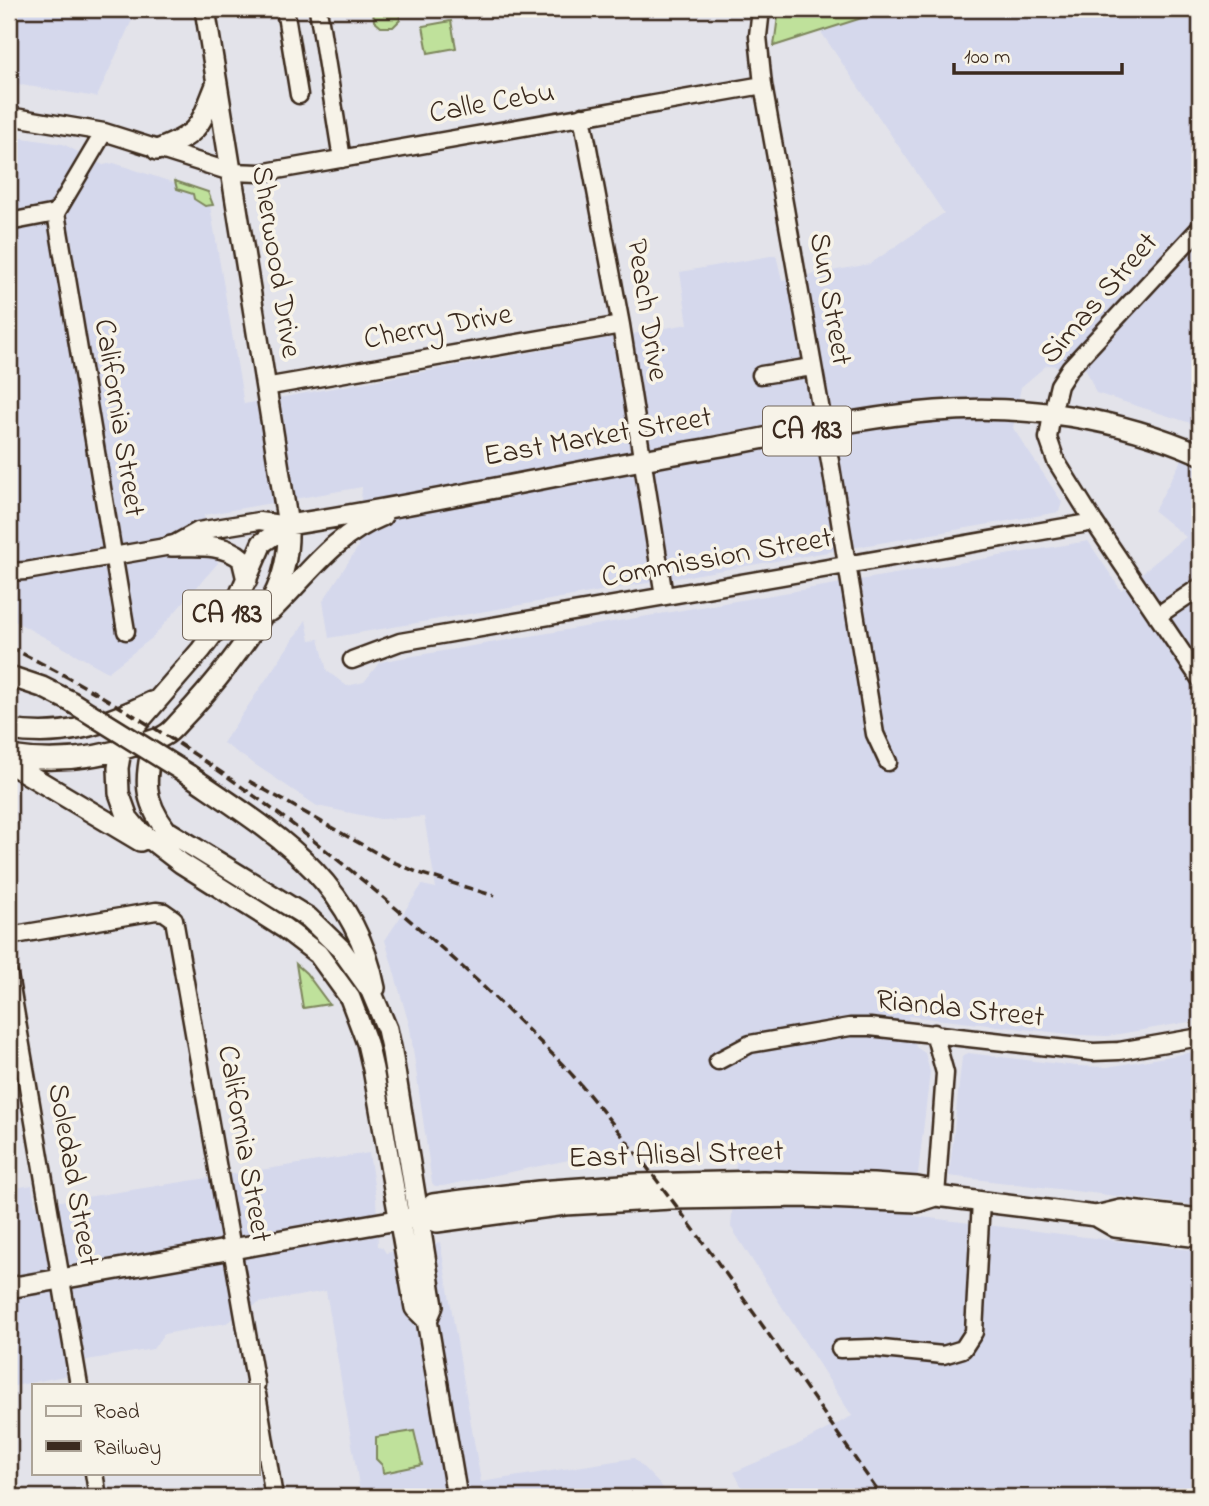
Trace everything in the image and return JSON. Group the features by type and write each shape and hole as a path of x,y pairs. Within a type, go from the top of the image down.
{"main road":[{"name":"Sherwood Drive","path":"205,9 288,525 289,546 284,571 274,597 257,623"},
{"path":"157,150 185,139 200,125 217,84"},
{"name":"East Market Street","path":"288,525 823,428 938,411 1027,411 1052,414 1116,425 1200,454"},
{"path":"257,623 339,540 368,522 412,503"},
{"name":"CA 183","path":"9,730 32,734 84,729 155,701 201,650 236,603 262,543 288,525"},
{"path":"171,546 219,547 229,551 242,559 247,580"},
{"name":"CA 183","path":"9,756 57,760 107,755 166,735 195,705 257,623"},
{"path":"9,676 42,687 70,701 189,775 286,843 313,869 347,909 370,963 392,1052 433,1306 427,1320 457,1497"},
{"path":"155,701 135,726 121,750 118,779 128,818 137,829 181,863"},
{"path":"153,740 146,781 147,794 157,818 166,830 309,918 347,957 379,1007"},
{"path":"9,763 181,863 284,928 318,954 350,998 367,1044 415,1308 427,1320"},
{"name":"East Alisal Street","path":"9,1288 420,1216 433,1205 463,1200 636,1184 763,1181 873,1184 928,1189 936,1196 1096,1216 1121,1210 1200,1219"},
{"name":"East Alisal Street","path":"1096,1216 1115,1227 1200,1237"}],"street":[{"path":"285,9 299,95"},
{"path":"318,9 342,159"},
{"name":"Sun Street","path":"761,9 758,36 763,85 876,734 888,762"},
{"name":"Calle Cebu","path":"9,116 104,132 231,172 260,173 763,85"},
{"name":"Peach Drive","path":"582,116 621,325 664,596"},
{"path":"9,222 56,213 104,132"},
{"name":"California Street","path":"56,213 126,631"},
{"name":"Simas Street","path":"1200,228 1070,368 1059,385 1048,438 1056,461 1094,523 1200,679"},
{"name":"Cherry Drive","path":"265,387 621,325"},
{"path":"761,375 812,366"},
{"name":"East Market Street","path":"9,572 171,546 198,531 259,521 288,525"},
{"name":"Commission Street","path":"352,660 400,642 1094,523"},
{"path":"1157,616 1200,587"},
{"name":"California Street","path":"9,936 156,911 170,915 177,925 256,1384"},
{"name":"Soledad Street","path":"9,975 79,1384"},
{"name":"Rianda Street","path":"718,1061 750,1044 850,1027 934,1033 1093,1052 1119,1051 1200,1037"},
{"path":"934,1033 945,1073 936,1196"},
{"path":"840,1349 872,1348 943,1354 963,1349 974,1332 981,1201"},
{"path":"259,1406 274,1497"},
{"path":"94,1474 98,1497"}],"shaded area":[{"path":"9,9 137,9 97,97 9,83"},
{"path":"890,9 1200,9 1200,426 1096,393 1086,369 1047,365 1021,387 1013,428 1062,502 1059,512 329,638 323,601 358,547 362,487 204,515 218,563 152,638 108,672 9,618 9,136 63,144 103,165 114,163 208,194 244,404 688,324 680,272 776,255 782,280 870,264 944,213 821,32"},
{"path":"1200,426 1200,1020 1108,1036 908,1016 916,1047 925,1053 930,1072 913,1216 1200,1251 1200,1497 747,1497 734,1472 795,1446 852,1416 731,1227 737,1151 636,1146 435,1186 432,1183 410,1028 385,940 422,885 436,888 424,817 380,819 317,806 223,743 306,620 310,640 319,639 327,671 347,686 364,682 379,663 384,661 1088,541 1121,590 1186,537 1154,511"},
{"path":"1200,1051 1200,1206 949,1176 962,1057 968,1053 1076,1066 1107,1067"},
{"path":"369,1153 376,1198 378,1246 386,1253 440,1242 481,1482 634,1458 672,1497 361,1497 326,1291 259,1303 226,1323 164,1334 153,1349 87,1360 64,1376 9,1387 9,1189 32,1185 35,1205"}],"green space":[{"path":"373,9 399,9 400,20 393,27 381,27 374,21"},
{"path":"779,9 890,9 774,46"},
{"path":"451,21 456,48 428,53 423,26"},
{"path":"175,181 208,192 213,205 205,206 194,199 193,194 177,189"},
{"path":"296,964 306,973 329,1004 303,1008"},
{"path":"414,1431 422,1465 383,1473 382,1465 376,1459 376,1437"}],"railway":[{"path":"9,647 122,708 230,778 282,816 455,960 526,1028 574,1077 656,1179 882,1497"},
{"path":"249,781 391,861 419,873 495,896"}]}
